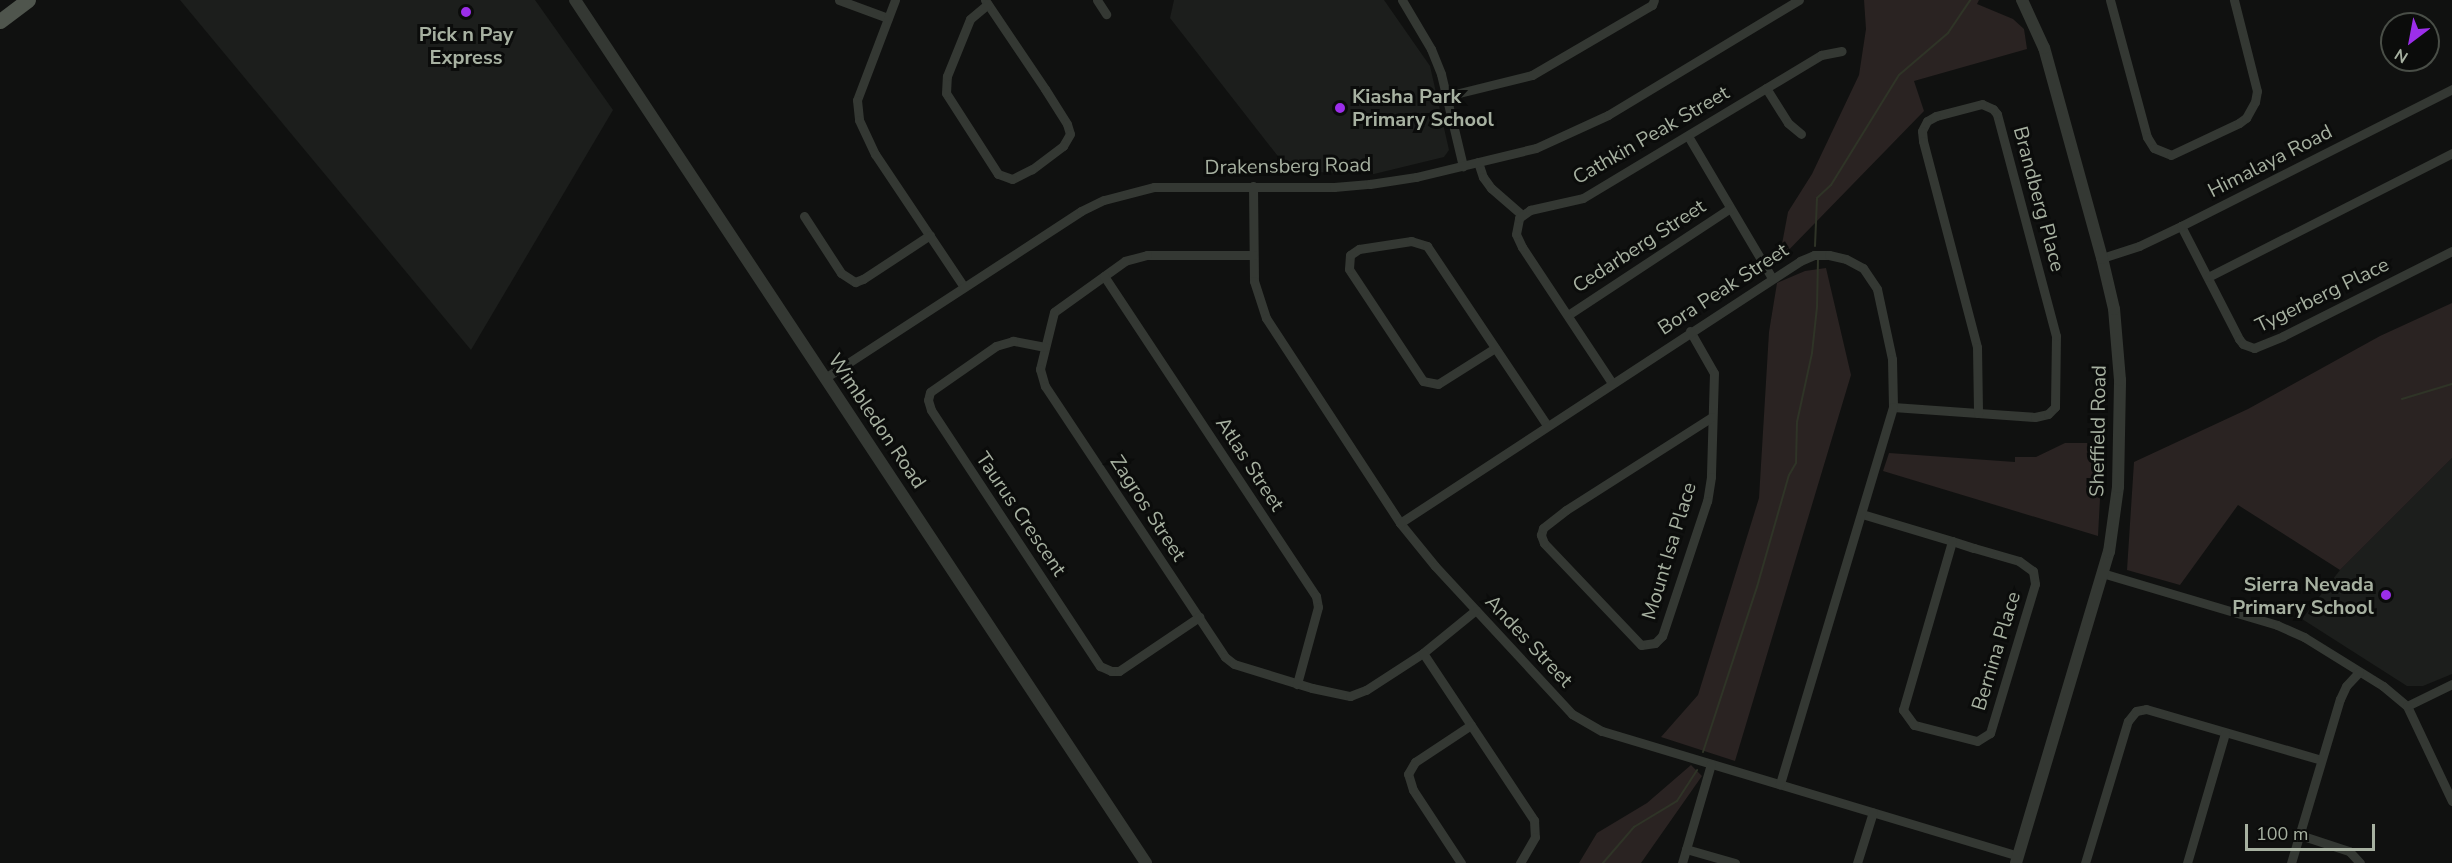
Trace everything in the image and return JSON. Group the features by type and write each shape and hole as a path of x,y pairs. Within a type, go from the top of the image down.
{"main road":[{"path":"0,21 28,0"}],"street":[{"name":"Wimbledon Road","path":"574,0 1146,863"},
{"path":"839,0 888,18"},
{"path":"895,0 857,100 857,112 867,140 964,287"},
{"path":"1097,0 1106,14"},
{"path":"1402,0 1431,49 1447,96 1463,166"},
{"path":"1447,96 1532,75 1652,5 1654,0"},
{"name":"Drakensberg Road","path":"825,378 1081,211 1119,194 1154,187 1370,184 1416,177 1536,148 1581,129 1799,0"},
{"name":"Sheffield Road","path":"2017,860 2109,552 2117,498 2120,380 2116,328 2102,258 2044,48 2022,0"},
{"path":"2110,0 2147,137 2154,148 2171,154 2239,123 2246,118 2255,102 2257,90 2234,0"},
{"path":"987,2 1045,88 1067,124 1070,134 1069,141 1064,146 1032,169 1012,179 998,174 952,105 946,90 947,76 970,19 987,2"},
{"name":"Cathkin Peak Street","path":"1522,215 1530,210 1583,198 1821,55 1842,51"},
{"path":"1766,88 1788,123 1801,134"},
{"name":"Himalaya Road","path":"2102,258 2139,246 2181,226 2452,89"},
{"name":"Brandberg Place","path":"1893,407 1977,413 2035,417 2048,414 2055,407 2056,336 1997,114 1982,104 1936,116 1927,121 1922,131 1978,349 1977,413"},
{"path":"1688,136 1772,278"},
{"path":"2208,277 2452,153"},
{"path":"1478,162 1483,177 1491,188 1522,215 1517,222 1517,237 1612,383"},
{"name":"Andes Street","path":"1253,186 1252,255 1256,290 1266,318 1400,523 1476,610 1580,720 1602,731 1873,812 2017,860"},
{"name":"Cedarberg Street","path":"1568,315 1730,208"},
{"path":"804,216 841,273 855,282 930,236"},
{"name":"Tygerberg Place","path":"2181,226 2239,339 2246,346 2259,347 2452,251"},
{"path":"1495,348 1438,384 1422,381 1349,269 1350,255 1359,249 1411,241 1426,246 1495,348 1547,425"},
{"name":"Bora Peak Street","path":"1400,523 1800,261 1821,254 1846,259 1863,268 1877,289 1890,349 1893,407 1780,784"},
{"name":"Zagros Street","path":"1252,255 1140,255 1104,276 1054,312 1040,372 1045,386 1230,662 1297,684 1350,696 1366,690 1423,653 1476,610"},
{"name":"Atlas Street","path":"1104,276 1316,596 1318,607 1297,684"},
{"name":"Mount Isa Place","path":"1690,331 1714,374 1711,477 1707,501 1662,636 1655,643 1641,645 1547,546 1542,538 1542,531 1545,524 1712,417"},
{"name":"Taurus Crescent","path":"1045,347 1013,341 996,346 930,392 928,400 931,410 1100,666 1111,671 1119,670 1199,617"},
{"name":"Bernina Place","path":"1862,514 1952,541 2022,562 2031,568 2035,579 1990,733 1977,741 1914,725 1903,710 1952,541"},
{"path":"2102,573 2277,625 2304,637 2383,686 2407,706 2452,801"},
{"path":"1423,653 1534,820 1535,837 1520,863"},
{"path":"2291,863 2320,760 2343,692 2359,672"},
{"path":"2407,706 2452,684"},
{"path":"2085,863 2128,722 2133,713 2146,709 2320,760"},
{"path":"1461,863 1413,790 1408,774 1415,762 1471,725"},
{"path":"2187,863 2225,733"},
{"path":"1682,863 1711,764"},
{"path":"1857,863 1873,812"},
{"path":"2300,835 2349,851 2360,863"},
{"path":"1686,849 1735,863"}],"shaded area":[{"path":"180,0 535,0 613,110 471,350"},
{"name":"Kiasha Park Primary School","path":"1174,0 1384,0 1430,66 1449,150 1444,157 1374,174 1314,172 1305,165 1291,173 1170,18"},
{"path":"1864,0 1979,0 1977,4 2013,19 2024,29 2027,49 1914,81 1924,111 1779,260 1788,212 1812,174 1859,75 1866,29"},
{"path":"1826,268 1851,375 1735,761 1661,737 1698,695 1759,498 1769,332 1777,283 1805,271"},
{"path":"2452,303 2452,458 2340,570 2238,505 2180,585 2127,570 2134,462 2248,409 2380,336"},
{"path":"2065,443 2103,443 2098,536 1883,471 1889,453 2015,462 2015,457 2036,457"},
{"name":"Sierra Nevada Primary School","path":"2452,458 2452,674 2423,686 2407,686 2302,619 2340,570"},
{"path":"1691,765 1702,776 1641,863 1579,863 1597,833 1647,803"}],"waterway":[{"path":"1815,246 1817,198 1831,185 1899,75 1948,33 1970,0"},
{"path":"1703,752 1757,587 1789,475 1796,463 1797,422 1812,353 1817,307 1818,260"},
{"path":"2402,399 2452,384"},
{"path":"1603,863 1634,827 1677,801 1697,770"}],"place":[{"name":"Pick n Pay Express","path":"466,12"},
{"name":"Kiasha Park Primary School","path":"1340,108"},
{"name":"Sierra Nevada Primary School","path":"2386,595"}]}
